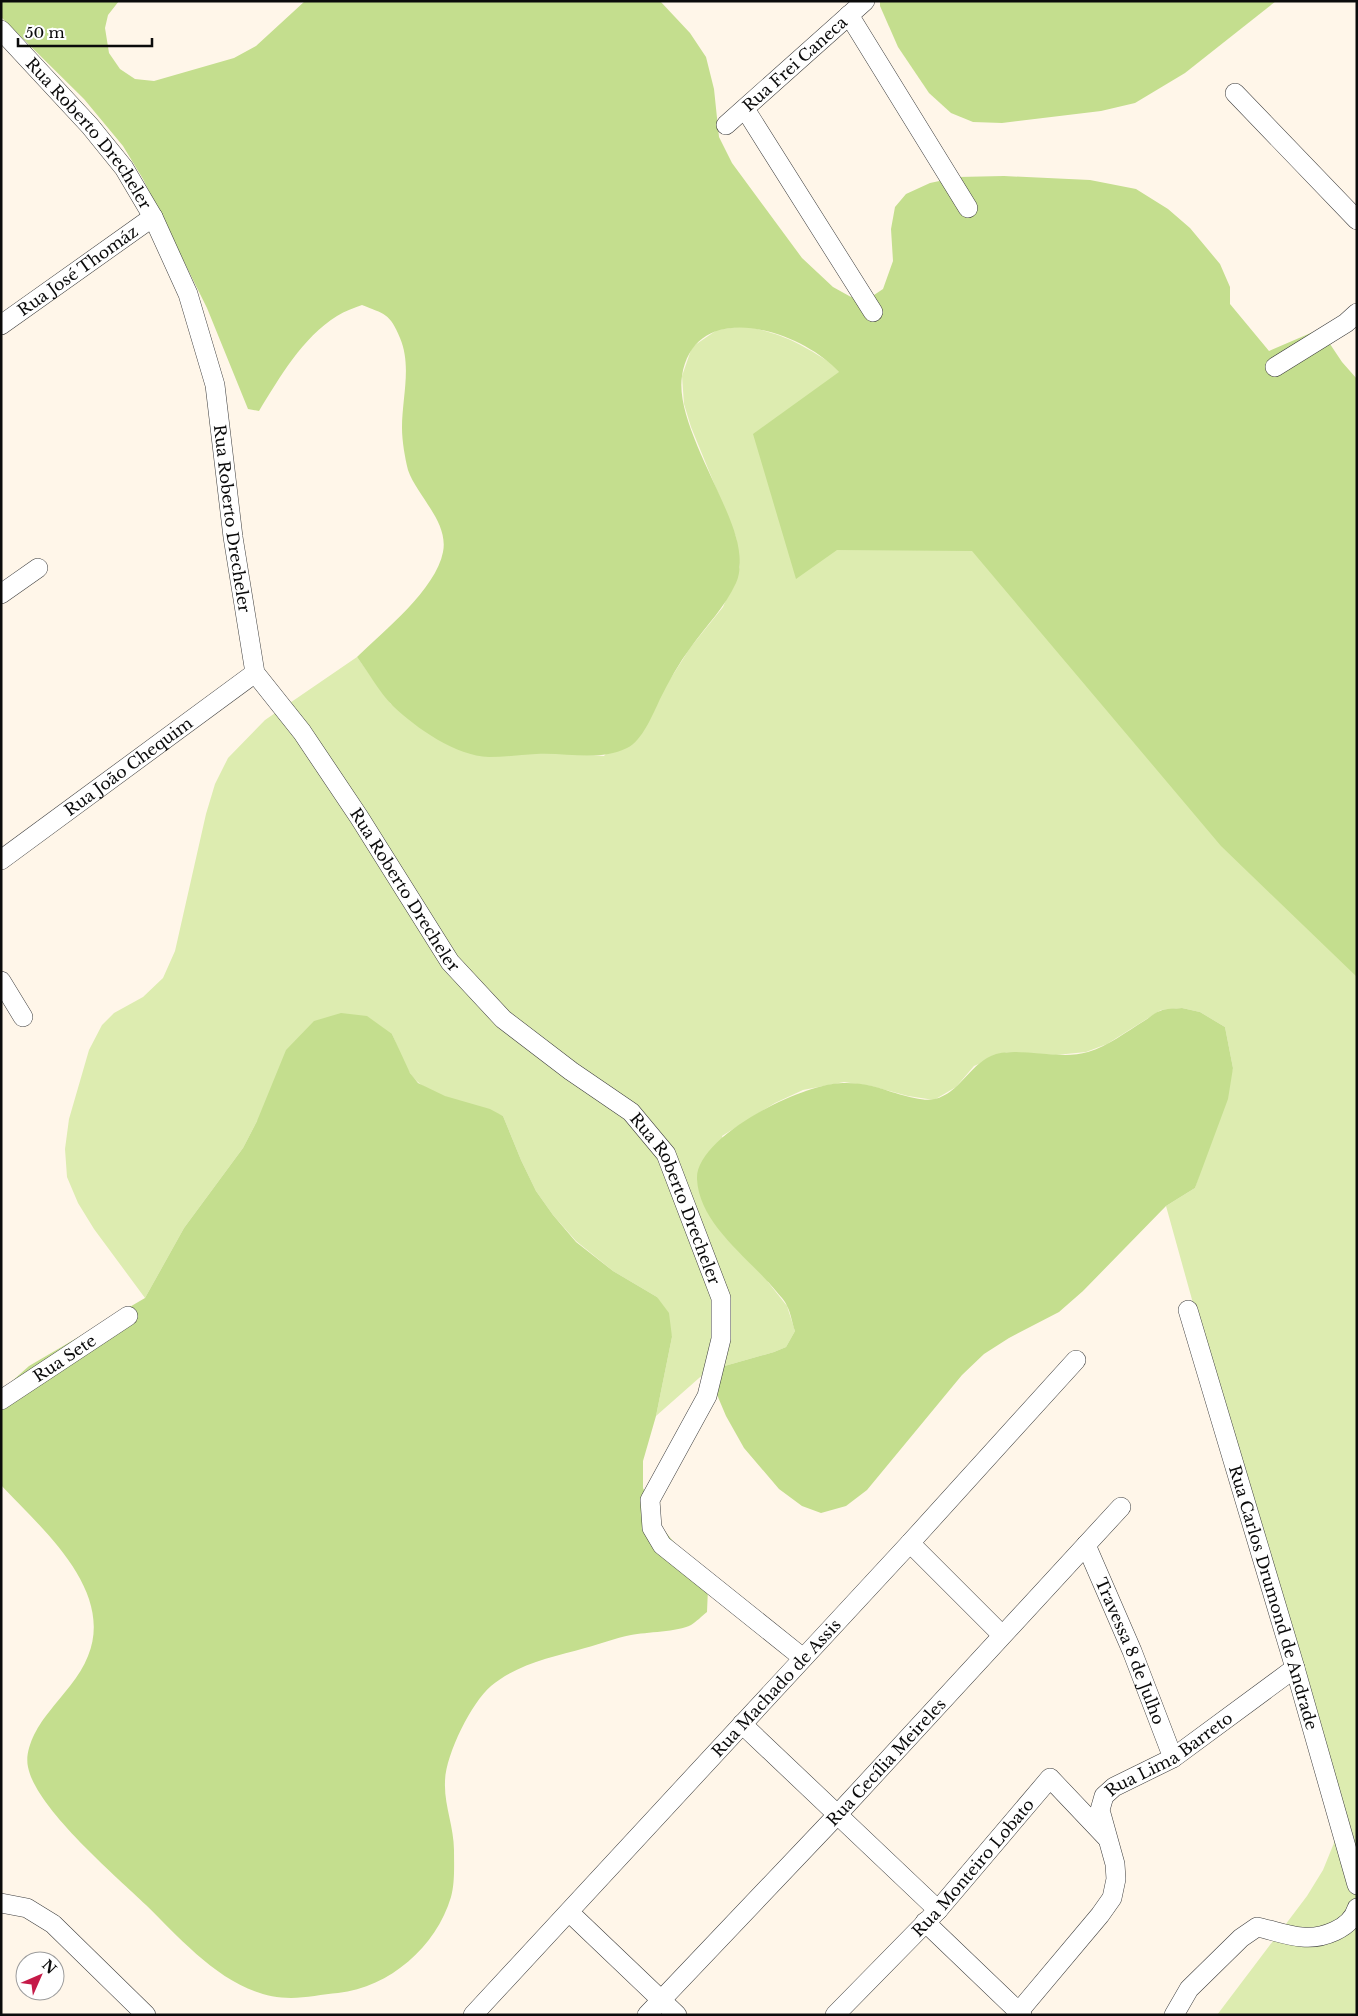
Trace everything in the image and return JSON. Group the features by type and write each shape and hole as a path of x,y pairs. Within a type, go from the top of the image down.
{"street":[{"name":"Rua Frei Caneca","path":"726,125 865,1"},
{"path":"849,15 968,208"},
{"name":"Rua Roberto Drecheler","path":"1,30 90,126 124,168 153,217 188,294 215,385 234,546 255,673 302,732 360,817 450,962 503,1019 571,1071 631,1112 666,1154 721,1298 721,1339 708,1396 650,1500 652,1528 662,1545 802,1658"},
{"path":"1235,93 1357,220"},
{"path":"745,109 873,312"},
{"name":"Rua José Thomáz","path":"1,325 153,217"},
{"path":"1275,367 1346,323 1357,313"},
{"path":"1,594 38,568"},
{"name":"Rua João Chequim","path":"1,860 255,673"},
{"path":"1,981 24,1017"},
{"name":"Rua Carlos Drumond de Andrade","path":"1188,1310 1295,1668 1357,1886"},
{"name":"Rua Sete","path":"1,1400 128,1316"},
{"name":"Rua Machado de Assis","path":"474,2015 910,1543 1076,1360"},
{"name":"Rua Cecília Meireles","path":"647,2015 838,1814 1121,1507"},
{"path":"910,1543 1002,1635"},
{"name":"Travessa 8 de Julho","path":"1086,1545 1132,1651 1173,1758"},
{"name":"Rua Lima Barreto","path":"1019,2014 1112,1898 1116,1879 1115,1864 1100,1810 1104,1796 1114,1786 1173,1758 1295,1668"},
{"path":"742,1724 838,1814 1019,2014"},
{"name":"Rua Monteiro Lobato","path":"835,2015 931,1916 1050,1778 1108,1840"},
{"path":"1,1903 27,1908 53,1924 146,2015"},
{"path":"1174,2015 1189,1989 1241,1938 1257,1928 1302,1937 1323,1936 1344,1926 1357,1908"},
{"path":"569,1912 677,2015"}],"green space":[{"path":"1,1 119,1 108,15 105,28 109,53 120,69 135,79 154,81 234,58 256,46 305,1 660,1 690,33 706,57 714,89 719,137 732,163 802,258 833,287 851,297 871,297 883,289 893,261 891,229 895,207 906,194 930,183 958,177 1004,176 1090,180 1136,189 1168,209 1190,228 1220,264 1230,287 1230,304 1269,351 1320,329 1342,362 1357,379 1357,977 1221,846 972,551 837,550 796,579 753,434 839,372 822,357 800,344 776,334 751,328 727,329 707,336 691,351 682,376 682,394 686,414 693,435 730,519 736,537 740,566 736,583 726,600 682,659 638,739 627,748 605,755 536,754 489,757 463,752 425,732 388,701 357,657 408,609 420,595 438,566 443,552 444,541 437,520 412,480 408,470 402,428 406,382 404,349 393,324 386,316 362,305 337,316 324,325 302,347 259,411 248,409 207,308 143,179 123,146 84,99 1,17"},
{"path":"880,1 1276,1 1185,73 1135,103 1101,111 1002,123 973,122 951,113 929,93 898,47 880,6"},
{"path":"744,326 769,332 790,340 831,363 1357,936 1357,2015 1217,2015 1307,1896 1323,1870 1334,1843 1333,1807 1166,1206 1195,1188 1233,1068 1225,1027 1200,1012 1182,1008 1161,1010 1107,1044 1086,1052 1056,1055 1007,1052 974,1066 956,1087 934,1100 844,1082 803,1090 775,1103 722,1136 768,1282 787,1306 795,1331 786,1347 707,1371 656,1416 672,1337 657,1297 613,1271 576,1241 553,1215 536,1191 503,1116 439,1094 417,1081 405,1064 392,1034 257,1121 243,1148 184,1228 145,1298 94,1229 78,1203 67,1177 65,1149 69,1119 89,1050 102,1025 114,1013 143,997 163,978 175,951 206,814 215,784 228,758 265,720 357,657 391,704 552,753 604,756 669,681 690,648 723,607 740,567 736,537 691,427 684,404 682,376 692,347 717,330"},
{"path":"1182,1008 1200,1012 1225,1027 1233,1068 1228,1099 1195,1188 1166,1206 1083,1291 1059,1312 1009,1338 984,1354 962,1375 867,1490 846,1506 821,1513 802,1506 779,1489 744,1448 726,1416 707,1371 786,1347 795,1331 786,1304 765,1279 727,1240 706,1211 697,1179 701,1162 714,1145 733,1129 756,1114 806,1091 829,1084 863,1084 913,1098 935,1099 951,1091 976,1066 991,1056 1012,1052 1064,1055 1088,1052 1110,1042 1158,1012 1165,1009"},
{"path":"341,1013 367,1016 392,1034 410,1073 418,1083 445,1096 490,1109 503,1116 536,1191 553,1215 576,1242 613,1271 657,1297 669,1313 672,1337 656,1416 643,1461 643,1488 663,1529 697,1570 708,1588 707,1612 693,1624 685,1627 625,1636 536,1662 512,1672 491,1686 483,1694 468,1717 449,1758 445,1791 454,1841 454,1880 451,1897 444,1915 434,1932 422,1948 408,1961 393,1973 375,1982 357,1989 338,1993 291,1998 269,1996 249,1989 229,1979 193,1951 60,1821 45,1802 34,1783 27,1760 30,1745 36,1730 85,1664 94,1631 91,1607 83,1584 70,1562 1,1485 1,1391 29,1366 145,1298 184,1228 243,1148 257,1121 286,1050 314,1021"}]}
